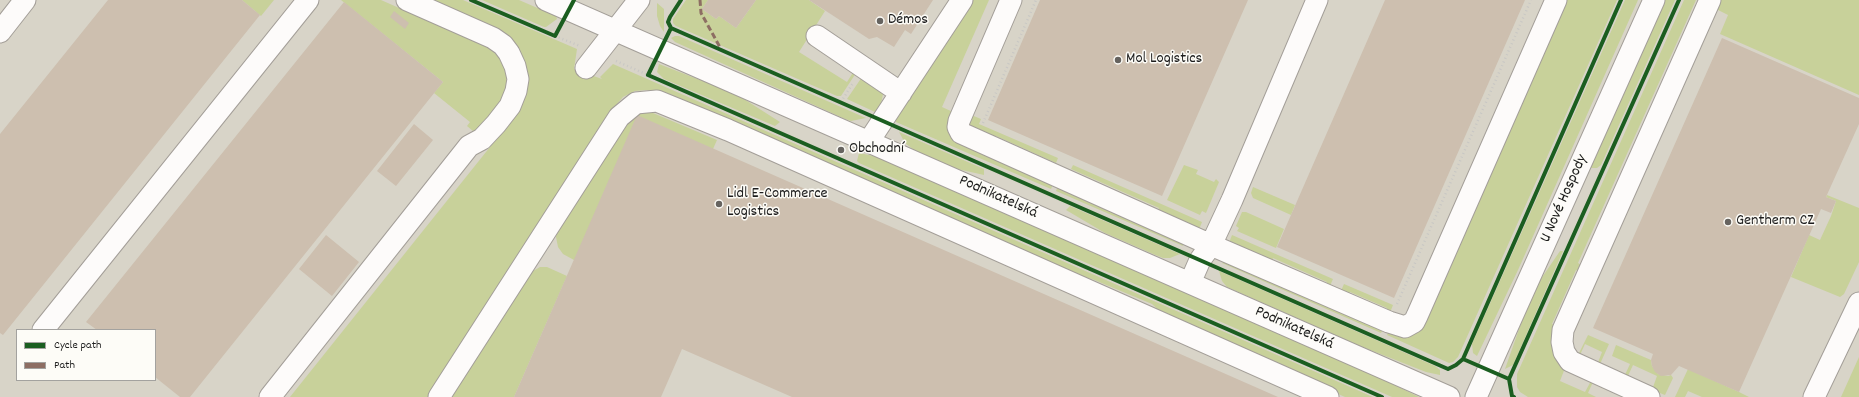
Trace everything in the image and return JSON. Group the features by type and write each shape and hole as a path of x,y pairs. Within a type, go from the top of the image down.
{"street":[{"path":"0,32 25,0"},
{"path":"44,329 308,0"},
{"path":"270,397 468,146 482,139 496,124 510,106 516,91 518,79 516,66 509,53 502,45 493,38 407,0"},
{"name":"Podnikatelská","path":"546,0 1449,397"},
{"path":"586,68 639,0"},
{"path":"869,141 962,0"},
{"path":"1010,0 959,121 958,127 961,134 1395,325 1405,327 1414,322 1556,0"},
{"path":"1190,283 1200,260 1211,245 1232,200 1317,0"},
{"name":"U Nové Hospody","path":"1476,397 1654,0"},
{"path":"1649,397 1570,362 1564,352 1562,342 1564,330 1710,0"},
{"path":"816,36 901,93"},
{"path":"439,397 619,117 636,103 657,100 1328,397"},
{"path":"1814,397 1859,303"}],"path":[{"path":"547,33 554,36 568,10"},
{"path":"656,78 648,75 661,50"},
{"path":"834,99 848,105"}],"shaded area":[{"path":"0,0 1859,0 1859,397 0,397"}],"green space":[{"path":"242,0 274,0 261,16"},
{"path":"341,0 381,0 490,48 496,53 505,67 507,84 502,99 479,129 473,131 467,126 470,122 434,93 443,82"},
{"path":"433,0 463,0 577,49 574,69 602,79 600,77 613,64 1373,397 1345,397 1168,319 1152,304 1092,279 1068,274 647,90 635,91 623,97 616,105 428,397 290,397 518,112 525,97 527,75 524,61 513,41 495,27"},
{"path":"482,0 519,0 556,16 557,19 544,27"},
{"path":"686,0 708,0 702,9 716,19 719,16 736,28 756,0 809,0 825,11 799,52 847,82 854,71 856,73 841,96 837,96 676,26 673,23 673,19"},
{"path":"970,0 989,0 942,107 953,112 948,124 950,133 1054,182 1051,189 896,122"},
{"path":"1564,0 1617,0 1458,357 1453,362 1449,363 1387,335 1390,329 1404,335"},
{"path":"1625,0 1638,0 1518,270 1477,356 1473,353 1472,344"},
{"path":"1662,0 1675,0 1601,165 1597,168 1591,168 1595,149"},
{"path":"1684,0 1696,0 1578,263 1583,266 1580,272 1576,270 1552,324 1557,326 1565,368 1560,381 1585,392 1591,381 1593,382 1588,393 1596,397 1528,397 1520,392 1517,387 1517,374"},
{"path":"1720,0 1859,0 1859,95 1720,34 1728,15 1716,9"},
{"path":"657,3 664,9 664,32 660,26 657,16"},
{"path":"679,36 866,118 851,121 845,119 675,42 671,38"},
{"path":"659,64 736,94 780,122 775,126 664,79 657,72"},
{"path":"862,77 882,90 883,94 881,104 875,112 847,99"},
{"path":"643,111 653,113 717,140 713,149 574,260 563,254 558,247 556,237 557,228 627,119"},
{"path":"969,114 981,119 979,124 1058,158 1056,163 996,136 994,141 969,129"},
{"path":"899,132 984,169 984,175 953,168 914,150 905,143"},
{"path":"859,153 879,157 1372,374 1419,397 1392,397 859,163 857,161"},
{"path":"1073,165 1202,222 1200,227 1198,229 1157,213 1159,208 1071,169"},
{"path":"1184,165 1198,170 1196,174 1214,182 1216,179 1219,182 1206,213 1202,211 1200,215 1167,200"},
{"path":"1059,184 1182,242 1183,246 1056,191"},
{"path":"1253,187 1295,205 1291,215 1253,198 1251,193"},
{"path":"1827,195 1859,208 1859,262 1844,294 1840,297 1791,277 1809,235 1820,240 1831,216 1836,201 1826,197"},
{"path":"1070,206 1180,254 1170,258 1163,258 1153,254 1105,233 1066,210"},
{"path":"1242,212 1246,212 1284,229 1276,248 1237,231 1239,228 1236,226"},
{"path":"1232,235 1333,279 1329,288 1325,287 1327,282 1273,258 1271,263 1229,243"},
{"path":"1560,251 1563,251 1513,365 1505,369 1532,292"},
{"path":"1225,261 1384,327 1381,333 1222,263"},
{"path":"540,267 547,267 567,276 514,397 448,397 528,274"},
{"path":"1219,271 1435,366 1440,370 1440,375 1426,372 1360,346 1227,287 1222,281"},
{"path":"1344,284 1393,305 1389,315 1385,313 1387,308 1350,292 1348,297 1340,293"},
{"path":"1588,335 1609,344 1600,364 1597,365 1602,352 1585,344 1579,357 1578,355"},
{"path":"1616,345 1651,360 1652,366 1658,374 1668,376 1671,375 1673,378 1665,395 1652,390 1657,376 1633,365 1627,378 1624,377 1630,364 1612,356"},
{"path":"1859,357 1859,397 1841,397"},
{"path":"1688,369 1749,397 1702,397 1688,391 1685,397 1675,397"}],"building":[{"path":"108,0 242,0 260,15 3,335 0,333 0,134"},
{"path":"708,0 756,0 736,28 719,16 716,19 702,9"},
{"name":"Démos","path":"809,0 933,0 911,34 905,30 894,47 877,37 869,39"},
{"name":"Mol Logistics","path":"1040,0 1248,0 1162,196 988,120"},
{"path":"1385,0 1525,0 1394,298 1277,247"},
{"path":"344,2 443,82 190,397 180,397 156,378 156,329 96,329 86,322"},
{"path":"394,11 409,23 405,29 390,17"},
{"name":"Gentherm CZ","path":"1722,38 1859,98 1859,124 1826,197 1836,201 1831,213 1821,209 1739,392 1679,366 1671,375 1661,376 1655,372 1652,366 1651,360 1653,354 1593,328"},
{"name":"Lidl E-Commerce Logistics","path":"637,115 1278,397 792,397 682,349 661,397 514,397"},
{"path":"414,124 433,140 396,186 377,171"},
{"path":"326,235 359,262 332,296 299,269"}],"marked path":[{"path":"700,0 701,13 721,49"}],"cycle path":[{"path":"471,0 555,36 574,0"},
{"path":"681,0 668,22 671,28 1448,369 1463,359 1621,0"},
{"path":"1514,397 1512,396 1509,379 1679,0"},
{"path":"671,28 648,75 1382,397"},
{"path":"1463,359 1509,379"}],"place":[{"name":"Démos","path":"880,21"},
{"name":"Mol Logistics","path":"1118,60"},
{"name":"Obchodní","path":"841,150"},
{"name":"Lidl E-Commerce Logistics","path":"719,204"},
{"name":"Gentherm CZ","path":"1728,222"}]}
